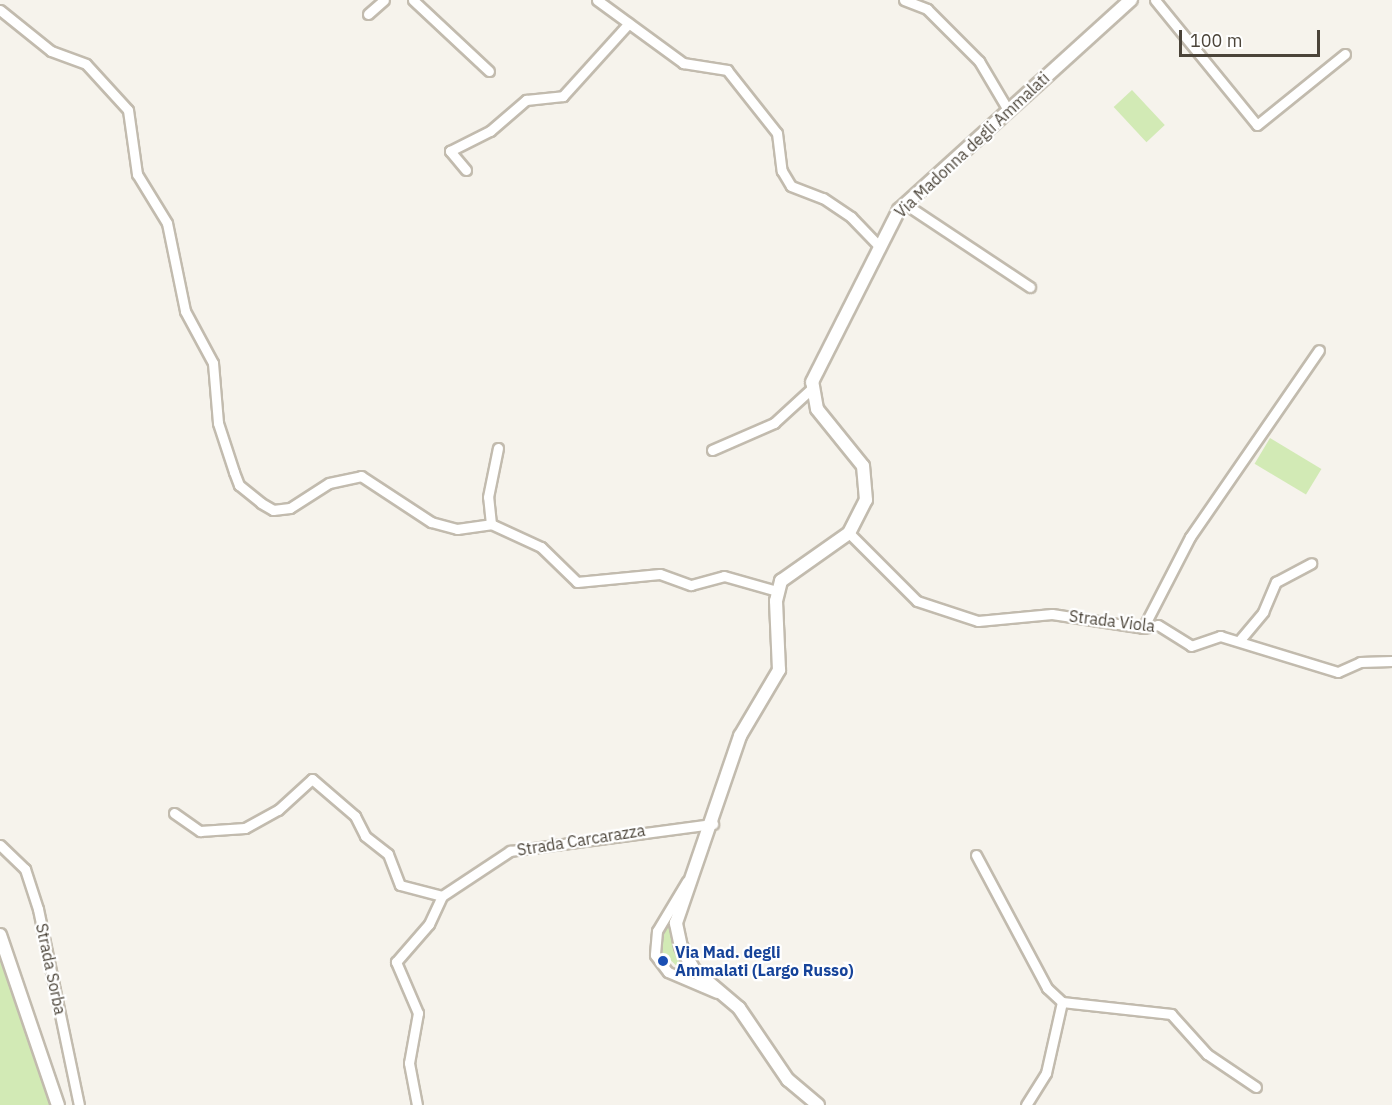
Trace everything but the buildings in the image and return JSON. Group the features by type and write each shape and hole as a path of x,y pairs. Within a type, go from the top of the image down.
{"street":[{"path":"368,14 384,0"},
{"path":"413,0 489,71"},
{"path":"597,0 683,63 727,70 777,133 782,171 791,186 842,210 878,245"},
{"path":"904,0 927,9 979,62 1008,110"},
{"name":"Via Madonna degli Ammalati","path":"810,390 878,245 905,204 1131,0"},
{"path":"1155,0 1257,125 1345,54"},
{"path":"0,10 51,51 86,64 128,110 137,174 167,223 185,311 213,363 218,423 239,485 273,510 302,503 329,483 361,476 431,522 457,529 491,524 541,547 585,584 660,574 681,583 705,584 724,576 777,591"},
{"path":"466,170 450,150 490,130 526,100 563,96 629,23"},
{"path":"905,204 1030,287"},
{"path":"1143,628 1190,537 1319,350"},
{"path":"712,450 774,423 810,390 823,418 863,466 866,500 849,533 785,575 777,591 779,670 740,736 713,824 687,880 657,931 655,955 679,978 725,996"},
{"path":"491,524 488,497 498,448"},
{"name":"Strada Viola","path":"849,533 905,593 927,607 978,621 1052,614 1143,628 1158,625 1191,646 1220,636 1338,672 1360,662 1391,660"},
{"path":"1239,641 1263,612 1276,582 1311,563"},
{"path":"174,813 200,831 245,828 278,810 312,779 355,816 365,836 388,854 400,885 442,896 429,924 396,962 418,1013 409,1063 417,1105"},
{"name":"Strada Carcarazza","path":"442,896 510,851 713,824"},
{"name":"Strada Sorba","path":"0,845 26,869 38,909 79,1105"},
{"path":"976,855 1047,988 1062,1002 1171,1014 1208,1054 1256,1087"},
{"path":"687,880 676,923 681,947 694,970 748,1018 788,1080 818,1105"},
{"path":"0,935 58,1105"},
{"path":"1026,1105 1046,1073 1062,1002"}],"green space":[{"path":"1132,90 1165,125 1146,142 1114,107"},
{"path":"1270,438 1321,469 1306,495 1255,464"},
{"path":"669,917 677,953 688,971 685,974 659,949"},
{"path":"0,953 52,1105 0,1105"}],"place":[{"name":"Via Mad. degli Ammalati (Largo Russo)","path":"663,961"}]}
